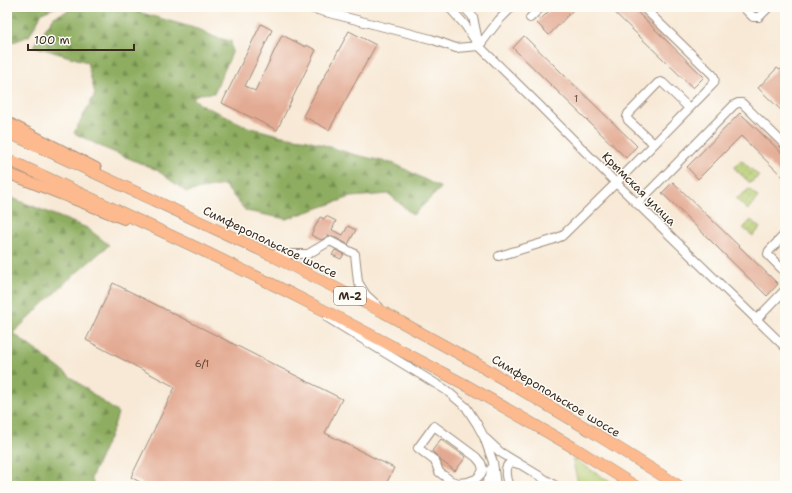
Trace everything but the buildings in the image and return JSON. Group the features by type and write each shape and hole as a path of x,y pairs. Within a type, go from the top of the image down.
{"highway":[{"name":"Симферопольское шоссе","path":"7,132 269,254 383,312 474,362 591,431 679,486"},
{"name":"М-2","path":"7,159 278,287 464,384 578,450 635,486"}],"main road":[{"path":"7,122 208,226"},
{"path":"7,173 193,246"}],"street":[{"path":"306,7 431,39 456,48 479,46 512,7"},
{"name":"Крымская улица","path":"449,7 479,46 616,184 785,347"},
{"path":"464,7 473,17 479,46"},
{"path":"530,18 541,7"},
{"path":"499,256 562,236 616,184 714,83 715,77 643,7"},
{"path":"742,7 753,17 759,17 769,7"},
{"path":"654,144 628,120 627,117 628,114 658,83 663,83 689,108"},
{"path":"637,204 734,104 742,104 785,145"},
{"path":"785,234 768,254 785,272"},
{"path":"269,254 308,254 330,241 355,254 358,282 366,295 383,312"},
{"path":"278,287 446,390 466,407 484,437 493,462 496,486"},
{"path":"756,320 785,290"},
{"path":"434,426 476,457 481,463 483,469 481,474 476,479 468,482 450,484 439,472 435,461 418,448 434,426"},
{"path":"484,437 500,452 556,486"},
{"path":"486,486 490,477 493,462"},
{"path":"508,486 505,470 511,463 520,464"}],"green space":[{"path":"7,7 56,7 42,13 29,36 7,44"},
{"path":"77,7 121,7 201,30 214,37 231,41 232,53 214,93 199,94 193,98 200,104 248,127 282,136 308,140 352,154 395,164 441,188 413,215 389,194 351,197 286,219 246,211 224,185 186,192 157,170 104,148 74,133 95,94 87,62 33,46 54,17"},
{"path":"741,160 759,176 750,183 734,168"},
{"path":"749,189 758,197 748,210 736,199"},
{"path":"7,196 87,228 109,245 68,280 13,333 118,413 113,429 91,478 94,485 93,486 7,486"},
{"path":"751,220 760,228 753,236 743,228"},
{"path":"572,458 617,486 581,486 577,479"}]}
